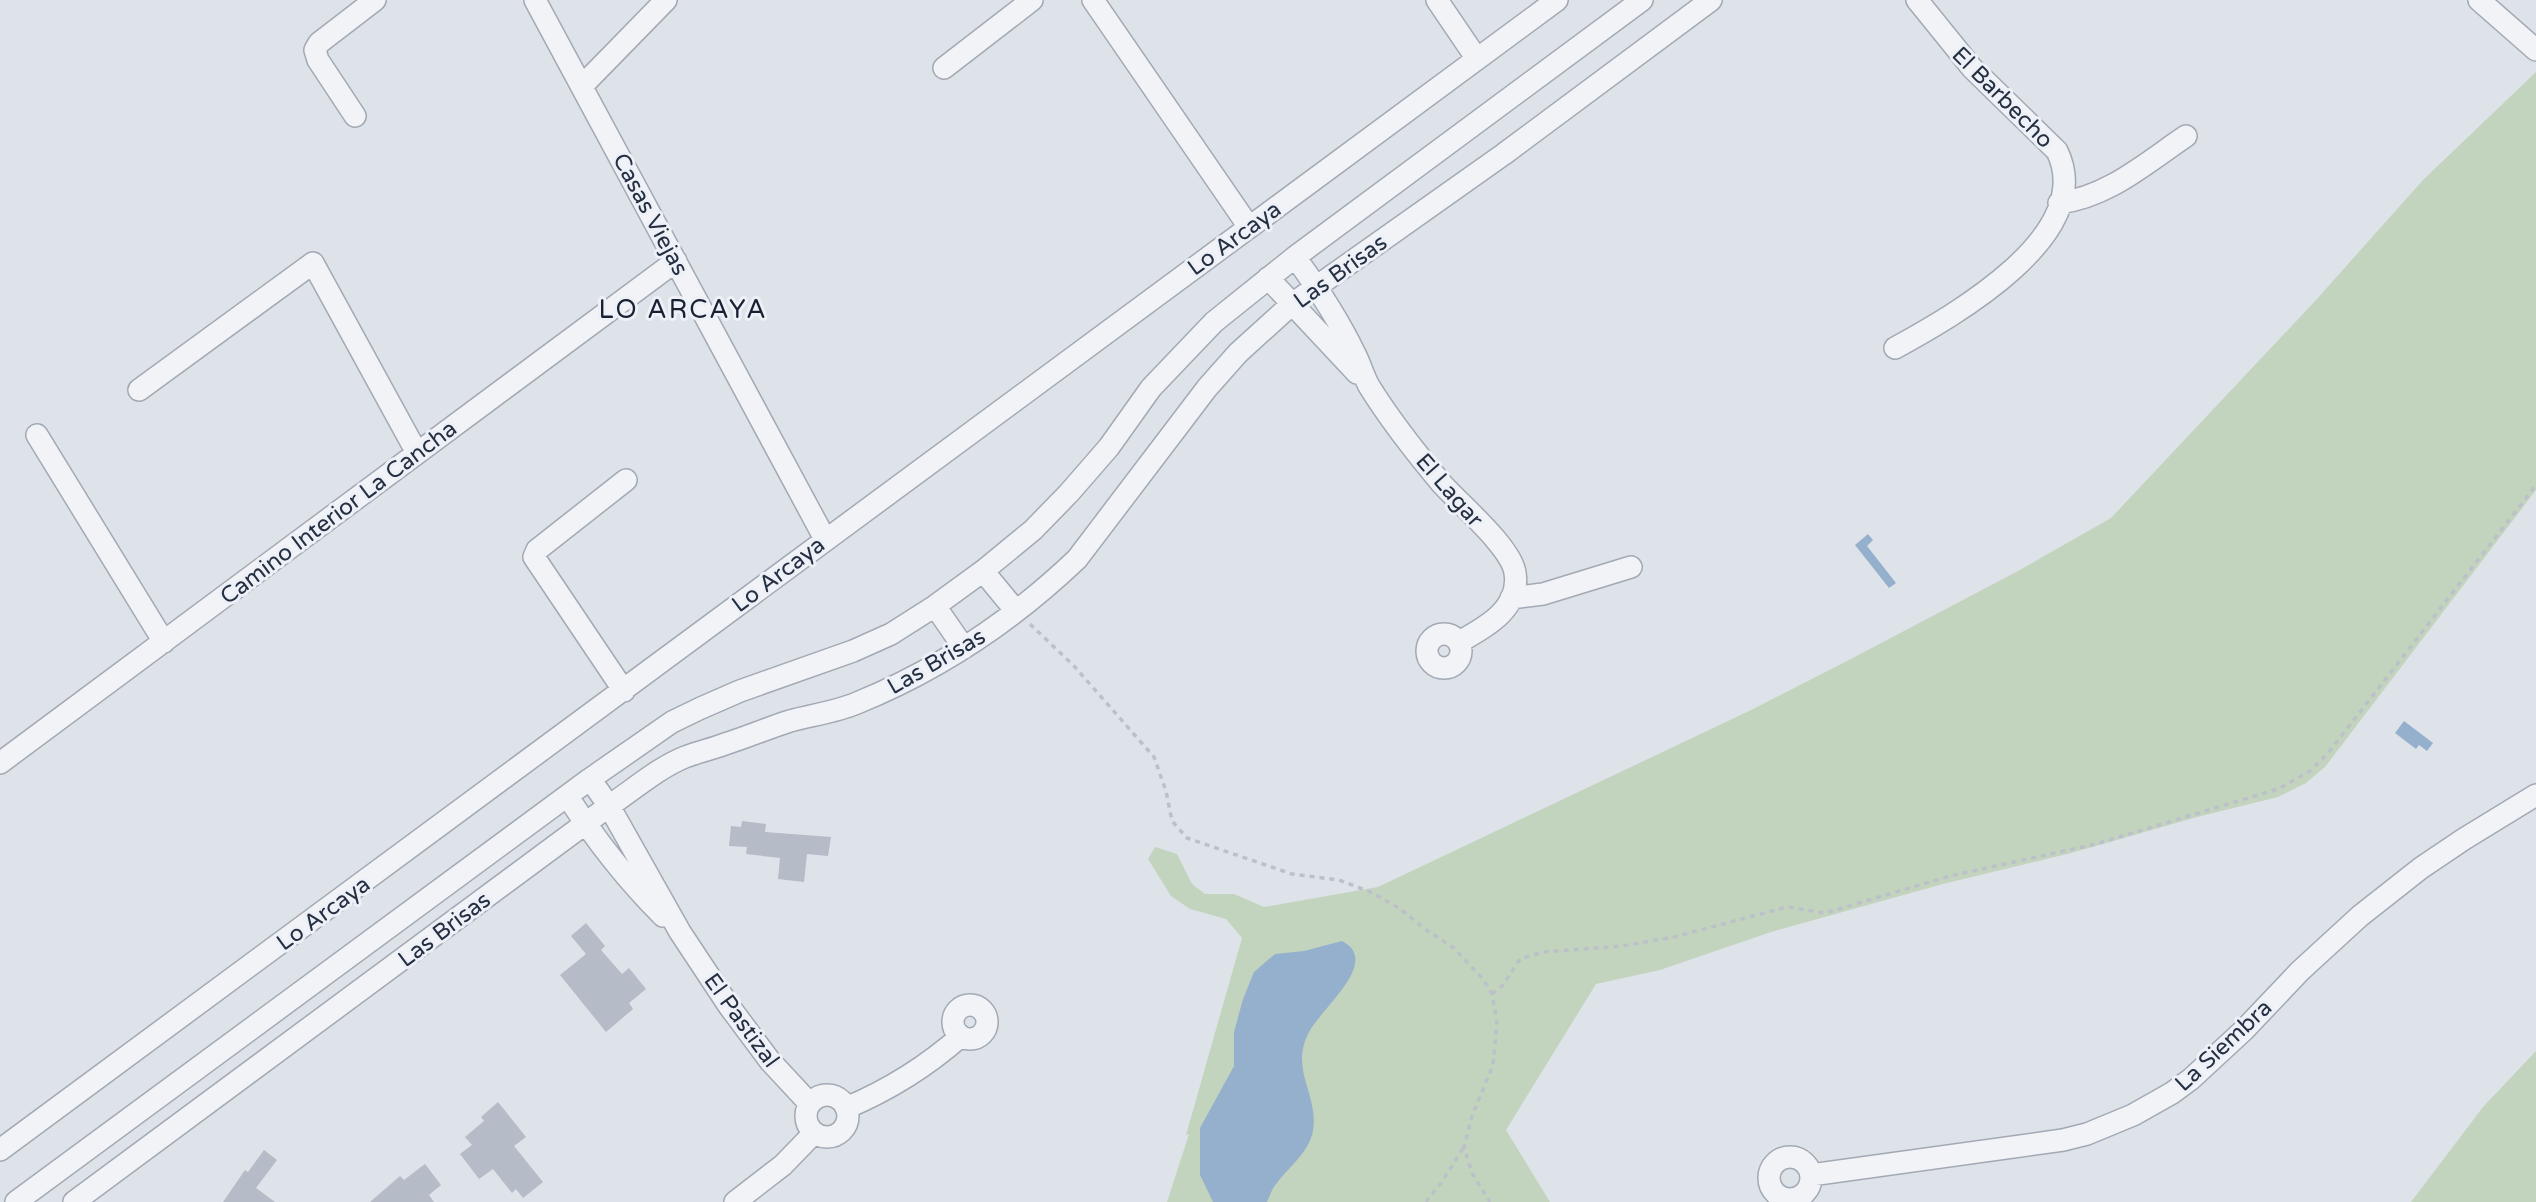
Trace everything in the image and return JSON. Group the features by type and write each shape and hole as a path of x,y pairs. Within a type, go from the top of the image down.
{"street":[{"path":"355,116 318,60 315,50 319,43 375,0"},
{"name":"Casas Viejas","path":"535,0 825,539"},
{"path":"582,86 666,0"},
{"path":"944,68 1032,0"},
{"path":"1093,0 1249,227"},
{"path":"1437,0 1477,59"},
{"name":"Lo Arcaya","path":"0,1150 1557,0"},
{"name":"Las Brisas","path":"26,1199 52,1176 590,779 672,723 740,691 853,651 903,627 983,571 1033,530 1069,493 1109,447 1151,388 1214,322 1295,257 1642,0"},
{"name":"Las Brisas","path":"72,1202 609,806 684,758 789,722 853,705 919,676 1016,611 1077,559 1207,388 1238,353 1292,304 1504,154 1711,0"},
{"name":"El Barbecho","path":"1895,348 2000,281 2032,252 2051,226 2063,187 2063,174 2057,151 1972,68 1917,0"},
{"path":"2479,0 2536,50"},
{"path":"2059,203 2081,200 2107,190 2186,136"},
{"path":"1295,257 1317,287 1354,351 1368,384"},
{"name":"Camino Interior La Cancha","path":"0,763 676,261"},
{"path":"139,390 313,263 417,453"},
{"path":"1268,278 1368,384"},
{"name":"El Lagar","path":"1368,384 1430,469 1510,558 1516,576 1511,598"},
{"path":"37,435 164,642"},
{"path":"624,691 534,557 537,550 626,480"},
{"path":"1459,642 1496,620 1511,598 1543,594 1631,567"},
{"path":"983,571 1016,611"},
{"path":"934,606 964,648"},
{"path":"590,779 609,806 680,932"},
{"name":"La Siembra","path":"1811,1175 2063,1140 2087,1134 2133,1115 2191,1079 2360,916 2463,839 2536,795"},
{"path":"568,797 586,824 648,901 680,932"},
{"name":"El Pastizal","path":"680,932 729,1006 770,1061 810,1104"},
{"path":"846,1108 903,1080 961,1036"},
{"path":"833,1096 846,1108 847,1122 840,1133 827,1137 814,1133 807,1123 810,1104 820,1097 833,1096"},
{"path":"735,1202 783,1165 814,1133"},
{"path":"52,1176 72,1202"}],"path":[{"path":"1492,994 1503,985 1520,959 1543,952 1622,946 1674,937 1787,906 1825,913 1950,876 2096,844 2278,789 2309,771 2329,752 2536,485"},
{"path":"1016,611 1074,666 1154,757 1166,791 1172,821 1187,838 1292,874 1339,880 1373,893 1399,908 1454,948 1483,979 1492,994 1497,1021 1493,1065 1472,1116 1464,1147 1426,1202"},
{"path":"1464,1147 1472,1173 1490,1202"}],"green space":[{"path":"2536,72 2536,490 2325,767 2306,783 2278,797 2071,853 1943,884 1771,932 1660,970 1596,984 1506,1130 1550,1202 1167,1202 1189,1134 1186,1135 1242,938 1226,919 1190,909 1171,896 1148,859 1155,847 1177,854 1192,884 1205,894 1234,894 1264,907 1378,887 1749,711 2018,571 2111,518 2316,300 2423,180"},
{"path":"2536,1051 2536,1202 2411,1202 2483,1107"}],"water":[{"path":"1868,534 1873,540 1867,546 1896,583 1889,588 1855,545"},
{"path":"2404,721 2433,743 2427,751 2419,745 2416,749 2395,733"},
{"path":"1342,941 1353,950 1355,960 1352,973 1309,1032 1304,1046 1303,1070 1314,1117 1311,1139 1275,1185 1267,1202 1213,1202 1200,1175 1200,1128 1234,1066 1234,1032 1254,972 1275,954 1304,951"}],"building":[{"path":"742,821 766,824 765,832 831,837 828,856 807,854 804,882 778,879 780,858 746,854 747,847 729,846 731,826 741,827"},
{"path":"586,923 605,946 601,950 622,974 629,968 646,989 629,1003 633,1009 606,1032 560,975 586,954 571,936"},
{"path":"498,1102 526,1137 514,1146 543,1182 523,1198 516,1189 512,1193 493,1169 479,1179 460,1154 472,1145 465,1137 484,1121 481,1117"},
{"path":"264,1150 277,1160 256,1188 275,1202 223,1202 245,1170 248,1172"},
{"path":"425,1164 441,1185 429,1195 434,1202 370,1202 400,1176 404,1180"}],"district":[{"name":"LO ARCAYA","path":"683,309"}]}
